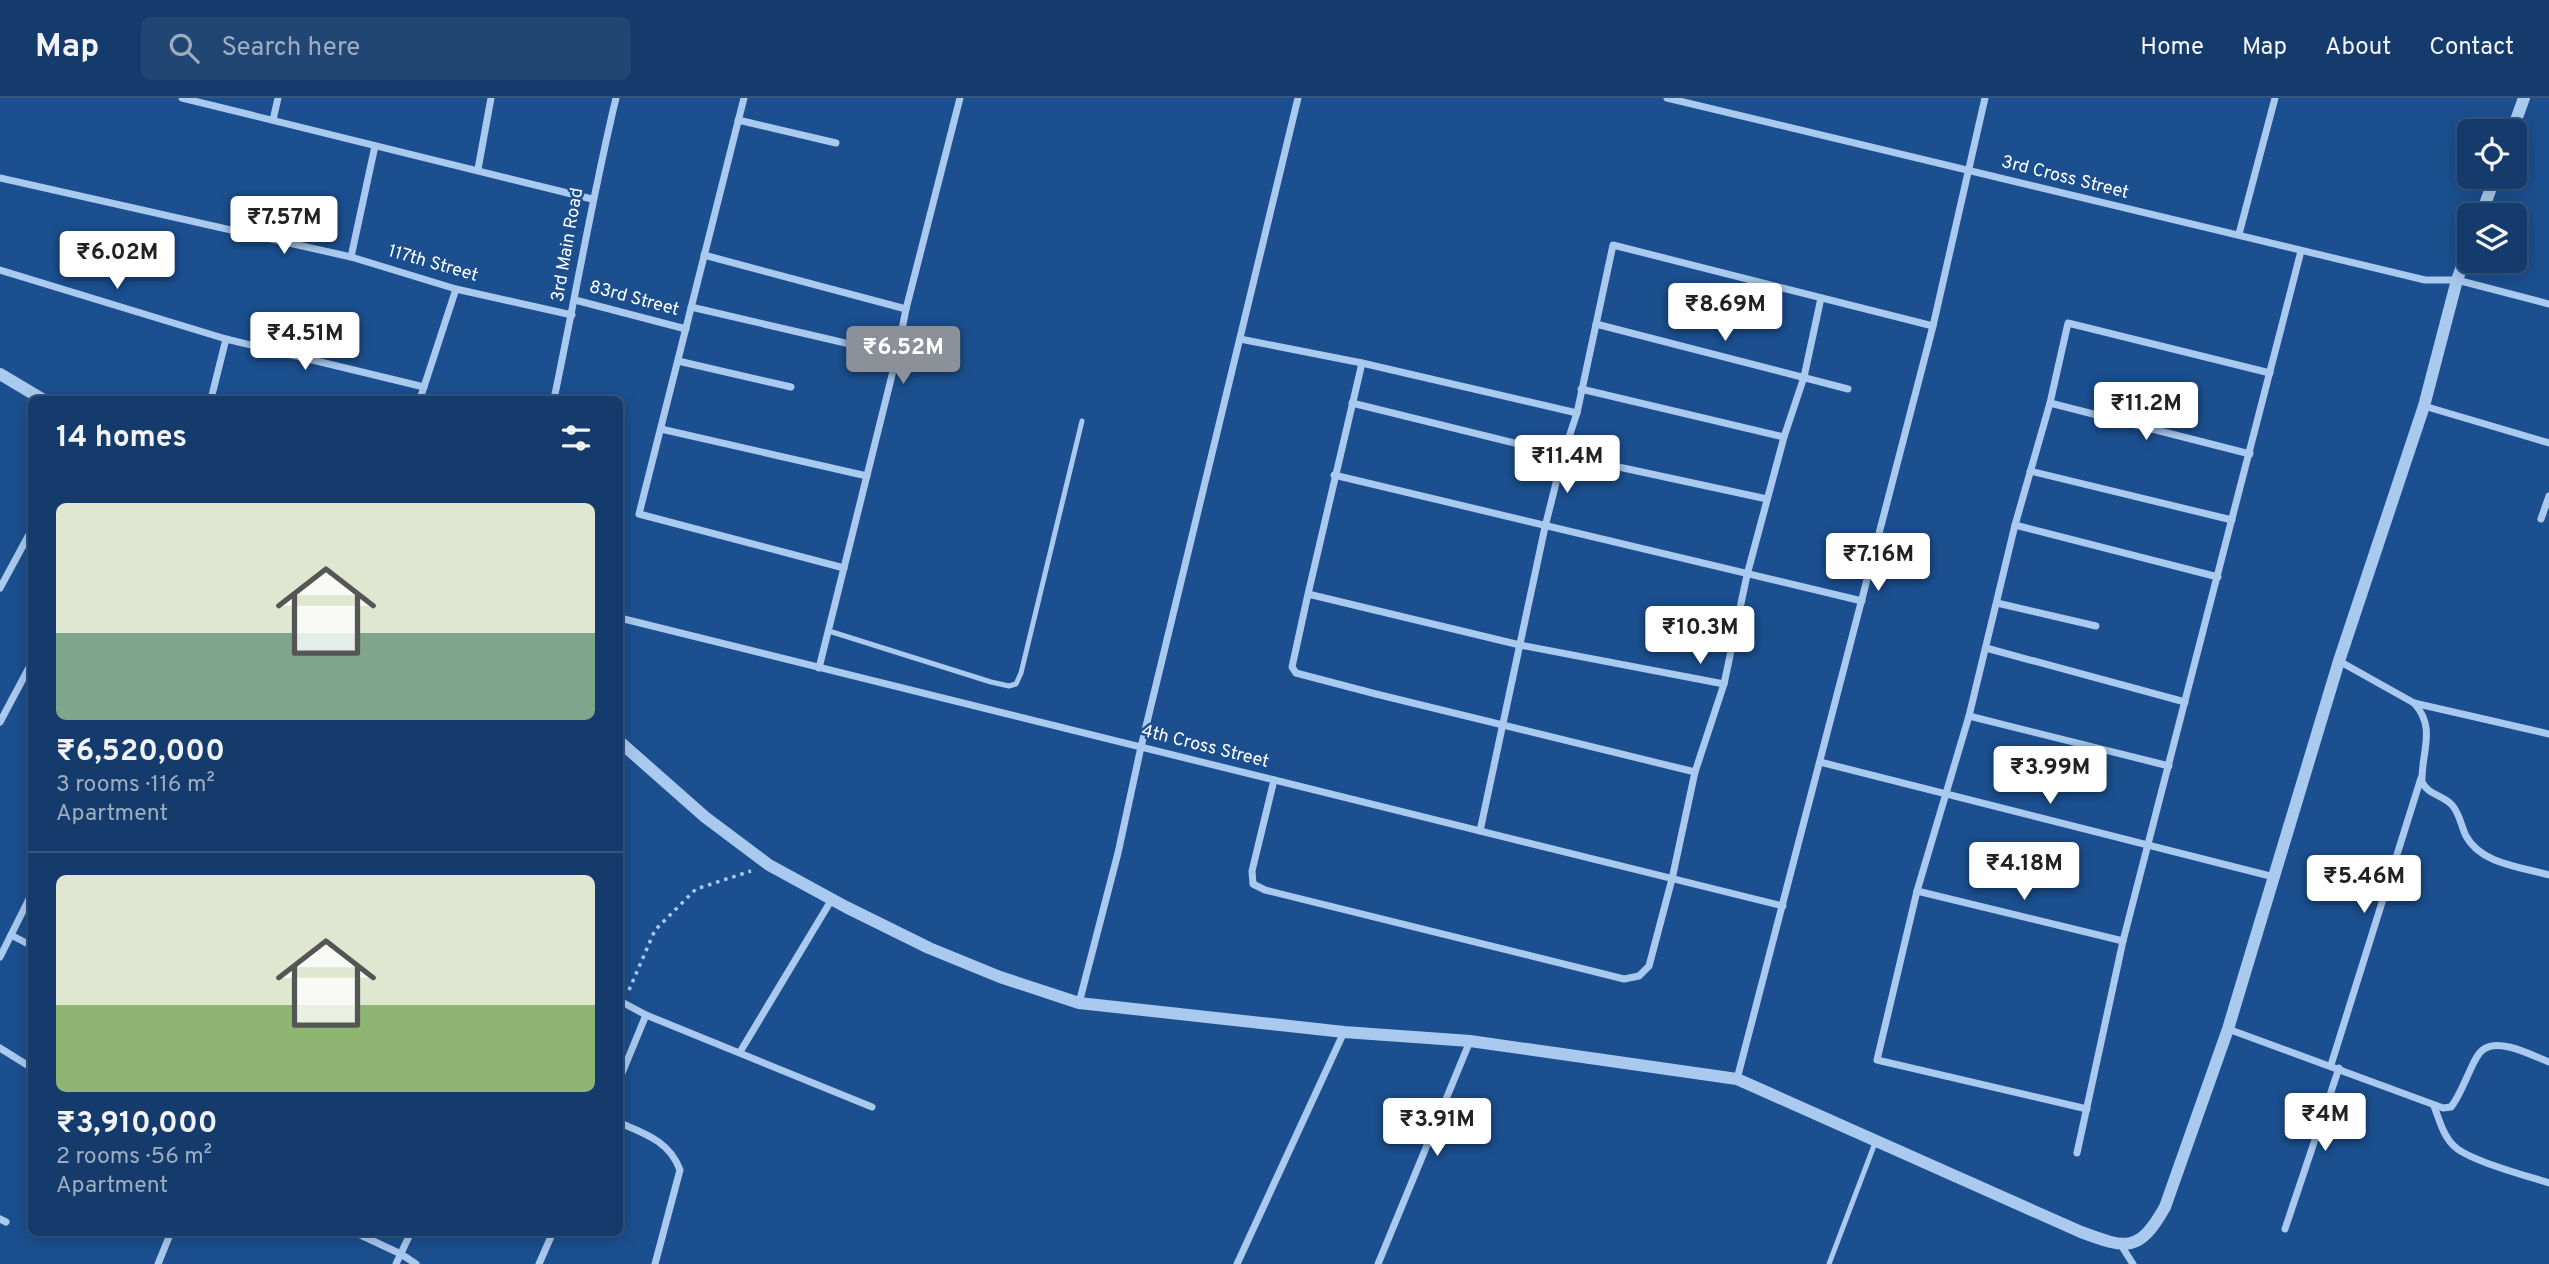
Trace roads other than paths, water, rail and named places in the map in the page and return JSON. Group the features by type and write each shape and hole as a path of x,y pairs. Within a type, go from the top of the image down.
{"street":[{"path":"182,98 592,199"},
{"path":"273,120 278,98"},
{"path":"478,169 491,98"},
{"name":"3rd Main Road","path":"555,396 575,300 592,199 616,98"},
{"path":"744,98 639,514 844,568"},
{"path":"819,668 960,98"},
{"path":"1079,1003 1118,853 1141,747 1298,98"},
{"name":"3rd Cross Street","path":"1667,98 2301,251 2426,280 2457,280 2549,304"},
{"path":"1737,1079 1933,326 1985,98"},
{"path":"2239,234 2275,98"},
{"path":"2516,119 2524,98"},
{"path":"738,120 836,143"},
{"path":"351,257 375,146"},
{"name":"117th Street","path":"0,178 351,257 456,289 572,315"},
{"path":"1480,831 1545,527 1563,455 1577,413 1613,244 1933,326"},
{"path":"2077,1153 2123,941 2301,251"},
{"path":"704,255 906,309"},
{"path":"0,270 226,339 424,387"},
{"path":"623,744 705,817 769,865 929,948 1000,977 1079,1003 1344,1032 1470,1041 1737,1079 2081,1232 2121,1245 2134,1243 2151,1230 2165,1207 2228,1029 2339,661 2424,406 2460,273"},
{"path":"421,396 456,289"},
{"path":"1274,780 1252,871 1253,884 1265,890 1624,979 1639,976 1649,966 1672,879 1695,772 1724,684 1747,575 1784,437 1804,377 1821,298"},
{"name":"83rd Street","path":"575,300 686,329"},
{"path":"691,307 897,355"},
{"path":"2087,1109 1877,1060 1917,891 1969,716 2068,323 2270,373"},
{"path":"1596,324 1848,389"},
{"path":"212,396 226,339"},
{"path":"1240,339 1362,363 1577,413"},
{"path":"678,361 791,387"},
{"path":"1362,363 1334,475 1292,667 1297,673 1695,772"},
{"path":"0,374 37,396"},
{"path":"1581,389 1784,437"},
{"path":"1352,403 1563,455 1767,499"},
{"path":"2050,403 2250,454"},
{"path":"2424,406 2549,443"},
{"path":"660,429 867,476"},
{"path":"2030,471 2232,520"},
{"path":"1334,475 1861,601"},
{"path":"2541,519 2549,496"},
{"path":"2015,525 2218,577"},
{"path":"0,588 28,536"},
{"path":"1308,594 1520,645 1724,684"},
{"path":"1997,603 2096,626"},
{"name":"4th Cross Street","path":"623,619 1783,906"},
{"path":"1986,648 2185,702"},
{"path":"2339,661 2414,703 2549,734"},
{"path":"0,722 28,670"},
{"path":"2285,1229 2422,774 2426,722 2414,703"},
{"path":"1969,716 2169,766"},
{"path":"1820,762 2274,877"},
{"path":"2422,774 2425,789 2452,806 2466,837 2478,852 2549,875"},
{"path":"1917,891 2123,941"},
{"path":"740,1052 832,899"},
{"path":"0,957 28,901"},
{"path":"11,935 28,944"},
{"path":"623,1003 646,1015 872,1107"},
{"path":"623,1071 646,1015"},
{"path":"2228,1029 2335,1066 2434,1106 2451,1107 2483,1049 2505,1047 2549,1062"},
{"path":"1237,1264 1344,1032"},
{"path":"1378,1264 1470,1041"},
{"path":"0,1048 28,1066"},
{"path":"2434,1106 2444,1132 2455,1148 2549,1183"},
{"path":"623,1125 661,1143 675,1156 680,1170 655,1264"},
{"path":"158,1264 169,1236"},
{"path":"363,1236 416,1264"},
{"path":"396,1264 409,1236"},
{"path":"540,1264 551,1236"},
{"path":"2121,1245 2133,1264"}],"lane":[{"path":"828,631 991,682 1009,687 1016,684 1021,673 1082,421"},
{"path":"1829,1264 1876,1141"}]}
